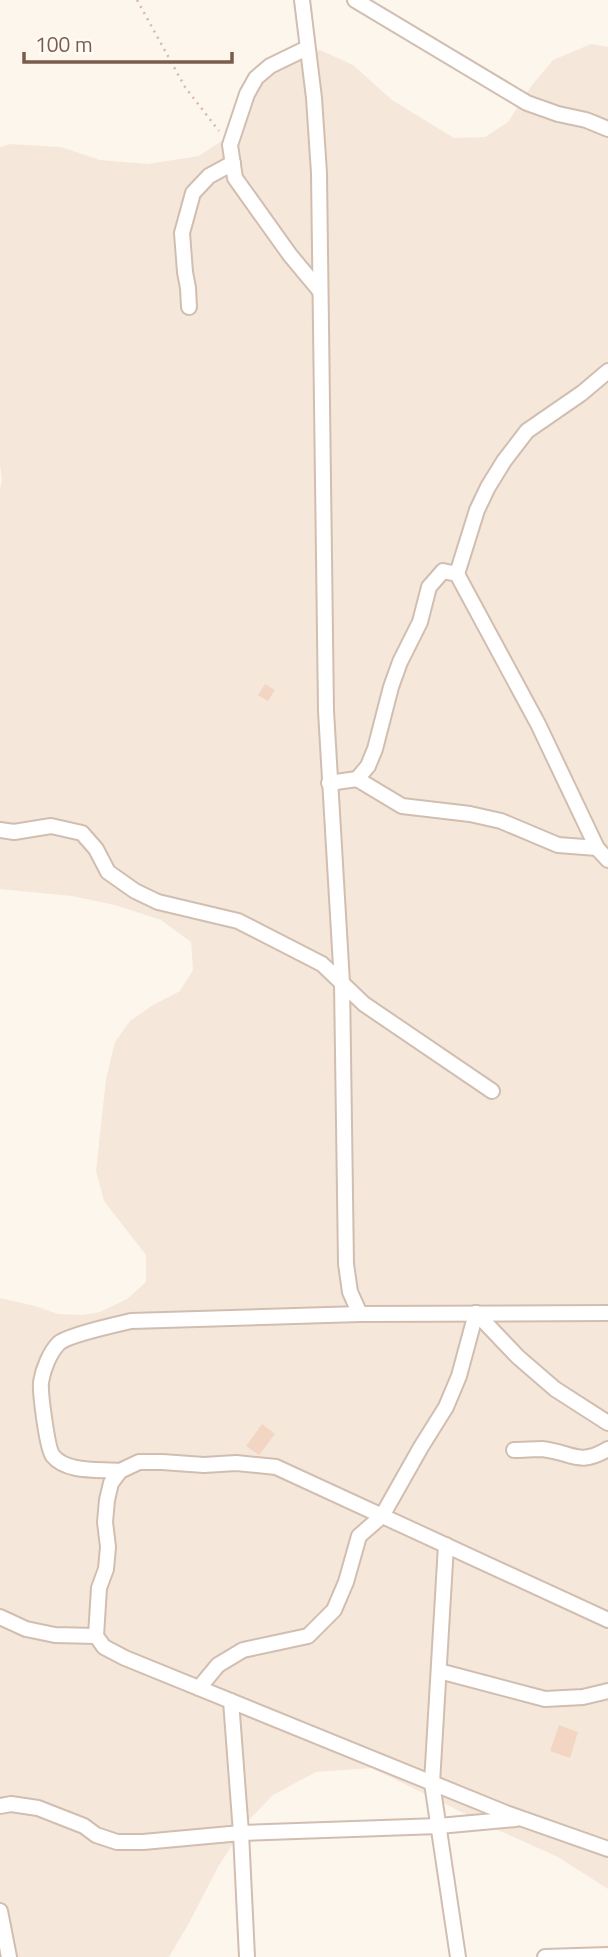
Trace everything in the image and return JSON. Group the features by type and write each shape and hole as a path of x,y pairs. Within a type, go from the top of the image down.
{"street":[{"path":"302,0 314,98 319,173 326,711 342,983 346,1264 349,1292 360,1314"},
{"path":"355,0 527,103 608,129"},
{"path":"307,48 270,66 256,78 247,94 230,145 235,178 290,255 320,291"},
{"path":"189,307 182,241 187,211 193,193 202,182 233,163"},
{"path":"608,371 582,393 527,431 504,461 477,510 457,573 538,724 597,848 608,860"},
{"path":"357,779 368,766 375,749 391,687 400,662 421,622 429,587 443,571 457,573"},
{"path":"329,783 357,779 402,806 470,814 501,821 558,845 597,848"},
{"path":"0,830 14,832 51,826 82,833 96,849 108,872 135,891 158,902 238,921 322,964 363,1004 492,1091"},
{"path":"476,1313 518,1357 555,1389 608,1423"},
{"path":"199,1688 218,1665 243,1650 308,1636 334,1610 346,1582 359,1536 382,1516 446,1407 459,1376 476,1313"},
{"path":"120,1471 67,1466 52,1455 46,1433 41,1383 48,1360 60,1342 131,1321 360,1314 608,1313"},
{"path":"514,1450 544,1450 579,1459 596,1456 608,1449"},
{"path":"608,1620 276,1467 236,1463 204,1465 139,1462 120,1471 111,1483 105,1522 106,1569 99,1588 96,1636 104,1647 125,1658 432,1783 608,1849"},
{"path":"446,1545 432,1783 458,1957"},
{"path":"0,1617 26,1629 55,1635 96,1636"},
{"path":"439,1671 545,1699 583,1697 608,1691"},
{"path":"235,1703 247,1957"},
{"path":"0,1806 11,1804 38,1808 117,1842 241,1833 439,1826 520,1818"},
{"path":"0,1911 9,1957"},
{"path":"545,1957 608,1955"}],"path":[{"path":"137,0 185,87 230,145"}],"shaded area":[{"path":"591,44 608,47 608,1889 558,1857 372,1768 316,1772 273,1795 247,1822 218,1867 169,1957 0,1957 0,1298 58,1314 83,1315 100,1312 127,1299 146,1282 146,1255 104,1201 96,1171 106,1079 115,1042 130,1021 180,991 193,970 191,942 161,920 115,905 72,896 0,889 0,147 10,144 61,147 100,160 148,164 199,156 229,136 265,80 285,61 320,50 353,65 392,100 454,138 485,137 508,122 532,85 553,60"}],"building":[{"path":"265,684 275,690 268,701 258,695"},
{"path":"262,1424 275,1434 259,1455 246,1446"},
{"path":"559,1725 578,1732 570,1758 550,1751"}]}
